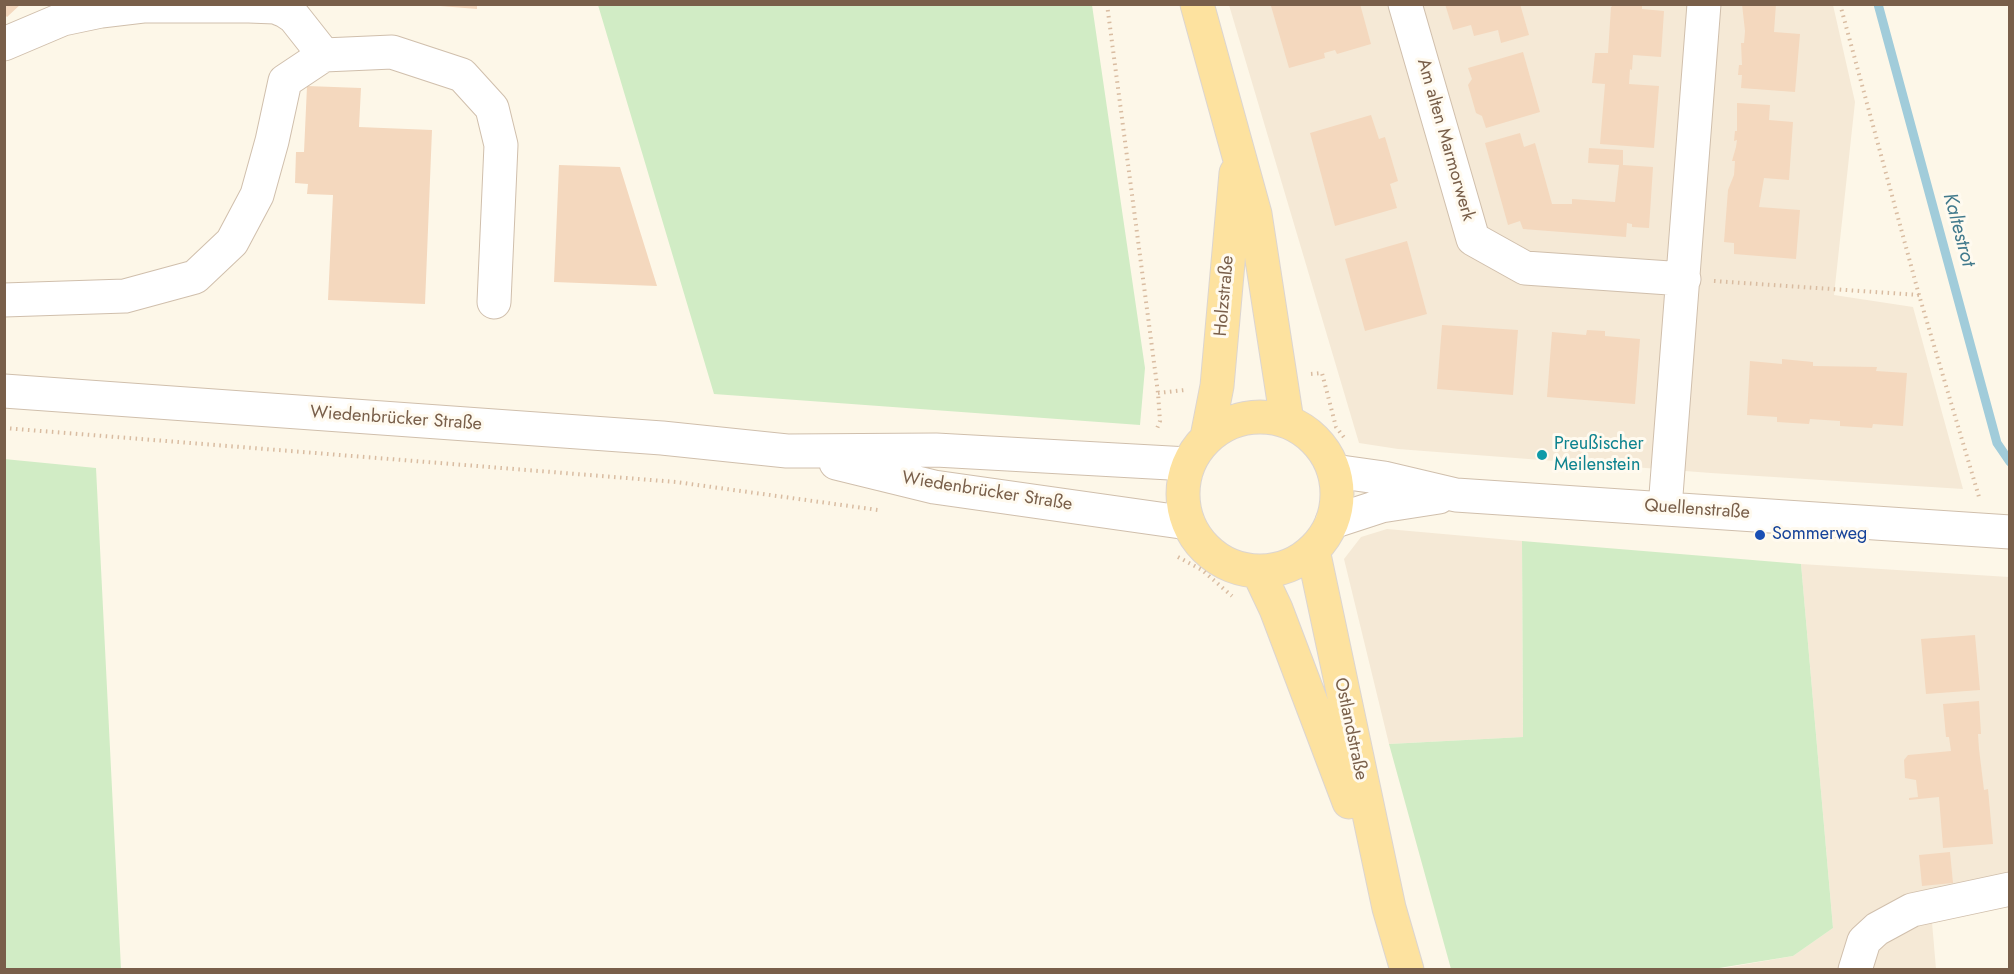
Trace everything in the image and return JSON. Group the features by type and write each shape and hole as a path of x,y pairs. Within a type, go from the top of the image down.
{"main road":[{"name":"Holzstraße","path":"1197,4 1255,214 1287,422"},
{"name":"Holzstraße","path":"1207,437 1217,386 1238,153"},
{"path":"1267,416 1287,422 1316,441 1327,455 1334,471 1336,506 1332,522 1312,550 1287,567 1258,572 1240,569 1208,552 1188,523 1182,494 1188,464 1207,437 1224,425 1245,418 1267,416"},
{"name":"Ostlandstraße","path":"1312,550 1389,908"},
{"name":"Ostlandstraße","path":"1258,572 1276,609 1389,908 1407,969"}],"street":[{"name":"Am alten Marmorwerk","path":"1405,4 1473,239 1525,268 1684,279"},
{"path":"1665,508 1704,4"},
{"path":"4,44 63,19 100,11 143,6 257,6 285,11 294,17 324,55"},
{"path":"4,300 125,296 195,277 232,242 257,195 285,81 324,55 392,52 462,75 492,108 501,146 494,302"},
{"name":"Wiedenbrücker Straße","path":"4,391 662,438 788,451 936,450 1188,464"},
{"name":"Wiedenbrücker Straße","path":"788,451 934,487 1188,523"},
{"name":"Quellenstraße","path":"1334,471 1384,478 1456,495 2010,532"},
{"name":"Quellenstraße","path":"1332,522 1381,506 1456,495"},
{"path":"1855,969 1864,942 1877,929 1912,910 2010,890"}],"path":[{"path":"1107,4 1158,393"},
{"path":"1840,4 1919,295 1980,500 1976,530"},
{"path":"1684,279 1919,295"},
{"path":"4,428 676,482 885,511"},
{"path":"1174,555 1202,570 1236,600"}],"shaded area":[{"path":"1229,5 1833,5 1855,102 1834,295 1913,307 1963,489 1711,473 1398,449 1359,443"},
{"path":"1387,529 1522,541 1523,737 1389,744 1344,559 1361,537"},
{"path":"1801,564 2009,577 2009,880 1932,922 1936,969 1713,970 1793,956 1833,928"}],"green space":[{"path":"598,5 1092,5 1145,368 1140,425 714,394"},
{"path":"4,459 96,468 121,969 5,969"},
{"path":"1522,541 1801,564 1833,928 1793,956 1713,969 1451,969 1389,744 1523,737"}],"building":[{"path":"4,4 21,4 7,17 4,14"},
{"path":"416,4 477,4 477,9"},
{"path":"1276,4 1360,4 1371,44 1337,54 1335,50 1324,53 1325,58 1289,68 1271,6"},
{"path":"1445,4 1520,4 1529,35 1501,43 1498,30 1474,36 1471,25 1453,30"},
{"path":"1615,4 1642,4 1642,9 1664,11 1661,57 1633,55 1632,70 1630,69 1629,84 1659,86 1654,148 1600,144 1605,84 1592,83 1595,53 1608,53 1611,7"},
{"path":"1742,4 1776,4 1774,32 1800,34 1795,92 1741,88 1742,75 1738,75 1739,65 1742,65 1741,43 1744,43 1745,31"},
{"path":"1523,52 1540,112 1486,128 1482,116 1476,113 1468,85 1472,79 1468,68"},
{"path":"307,86 361,88 359,127 432,130 425,304 328,300 333,195 307,194 308,184 295,183 296,152 304,152"},
{"path":"1737,103 1770,105 1769,120 1793,122 1789,180 1764,178 1759,207 1800,210 1796,259 1734,254 1734,243 1724,242 1728,190 1734,175 1735,161 1732,161 1737,140 1734,141 1735,131 1737,131"},
{"path":"1371,115 1379,139 1385,137 1398,181 1390,184 1397,208 1335,226 1310,133"},
{"path":"1520,133 1524,147 1535,143 1552,204 1572,204 1572,199 1615,202 1619,165 1588,163 1589,148 1623,150 1623,165 1653,167 1649,228 1632,227 1632,224 1627,223 1626,237 1523,229 1520,221 1508,225 1485,143"},
{"path":"559,165 620,167 657,286 554,282"},
{"path":"1407,241 1427,314 1365,331 1345,259"},
{"path":"1442,325 1518,330 1513,395 1437,389"},
{"path":"1587,330 1605,331 1605,336 1640,339 1635,404 1547,397 1552,332 1586,335"},
{"path":"1782,359 1813,362 1813,366 1877,367 1876,371 1907,373 1903,426 1873,424 1872,428 1840,426 1840,421 1810,419 1809,424 1777,422 1777,417 1747,415 1750,361 1782,364"},
{"path":"1975,635 1980,690 1926,694 1921,639"},
{"path":"1979,701 1981,734 1978,734 1979,749 1984,790 1988,789 1993,844 1943,848 1939,797 1909,800 1909,798 1918,797 1916,780 1905,778 1904,760 1908,755 1951,751 1949,737 1946,737 1943,704"},
{"path":"1950,852 1953,883 1922,886 1919,855"}],"waterway":[{"name":"Kaltestrot","path":"1878,4 1997,443 2010,462"}],"place":[{"name":"Preußischer Meilenstein","path":"1542,455"},
{"name":"Sommerweg","path":"1760,535"}]}
